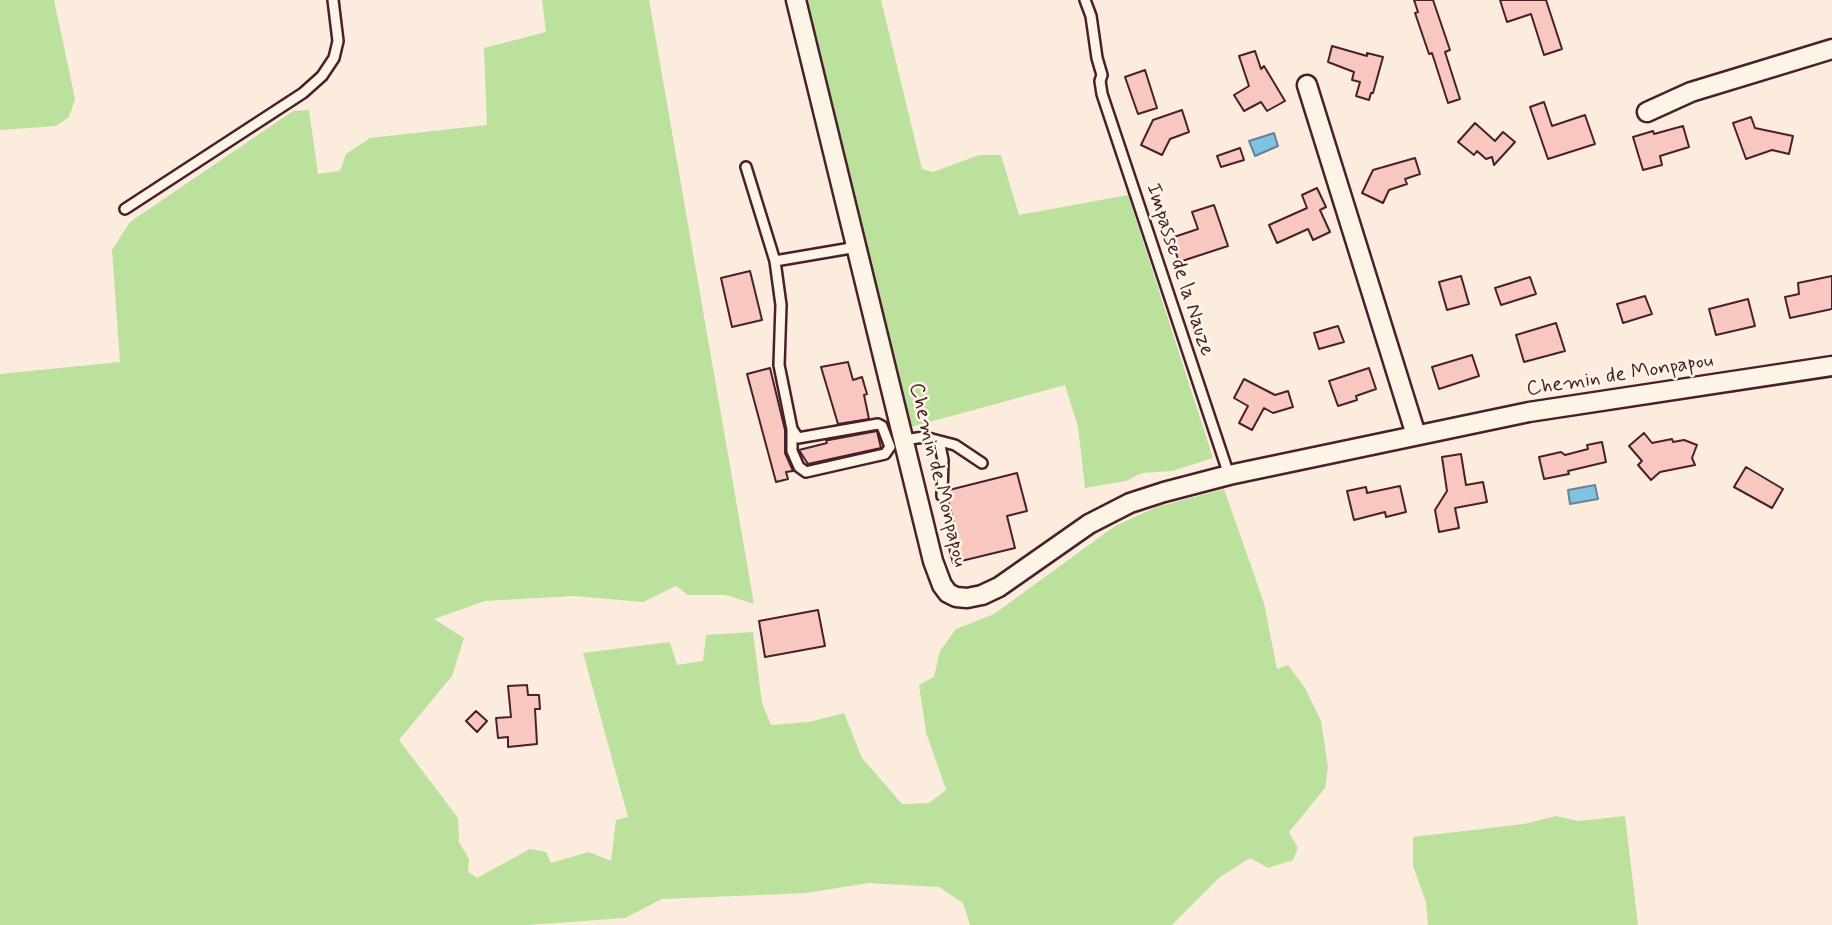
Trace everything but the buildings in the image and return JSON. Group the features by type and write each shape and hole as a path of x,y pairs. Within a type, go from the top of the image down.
{"street":[{"name":"Chemin de Monpapou","path":"796,0 933,561 942,585 948,593 956,597 982,595 999,587 1070,536 1107,514 1164,492 1229,475 1529,412 1832,366"},
{"path":"1647,112 1691,92 1832,49"},
{"path":"1307,85 1416,435"}],"lane":[{"path":"125,209 303,93 322,76 334,58 338,41 333,0"},
{"name":"Impasse de la Nauze","path":"1085,0 1091,16 1102,75 1102,94 1229,475"},
{"path":"746,167 775,261 781,305 779,365 792,429 792,451 799,467 806,471 885,454 890,447 882,426 878,424 798,438 792,429"},
{"path":"775,261 857,247"},
{"path":"904,440 924,437 955,445 982,463"},
{"path":"939,441 943,460 942,496"}],"green space":[{"path":"0,0 54,0 75,99 69,117 56,126 0,130"},
{"path":"542,0 649,0 754,604 726,595 688,595 676,586 643,602 574,596 485,601 434,619 464,638 452,676 399,740 458,818 459,842 469,859 468,872 477,878 530,849 546,852 551,863 589,852 611,861 616,820 628,817 583,653 670,642 677,665 703,661 706,635 753,632 762,703 771,725 809,722 844,713 862,758 902,804 929,803 946,790 926,732 919,685 934,677 940,651 956,629 994,614 1115,526 1157,507 1224,489 1264,603 1277,669 1288,665 1305,688 1321,721 1328,767 1325,788 1289,832 1298,848 1293,860 1268,868 1250,858 1220,877 1172,925 970,925 963,903 939,887 868,883 807,893 662,899 625,918 528,925 0,925 0,374 120,362 112,250 130,222 293,111 309,110 318,174 340,171 346,154 370,138 487,125 484,48 546,32"},
{"path":"803,0 881,0 922,169 933,172 979,155 1001,155 1019,215 1128,195 1213,458 1172,471 1142,473 1126,481 1085,488 1078,427 1065,385 911,427"},
{"path":"1556,816 1578,821 1625,816 1638,925 1428,925 1426,902 1413,866 1413,837 1524,824"}],"water":[{"path":"1274,133 1278,146 1255,156 1249,141"},
{"path":"1595,485 1598,499 1570,504 1568,490"}]}
